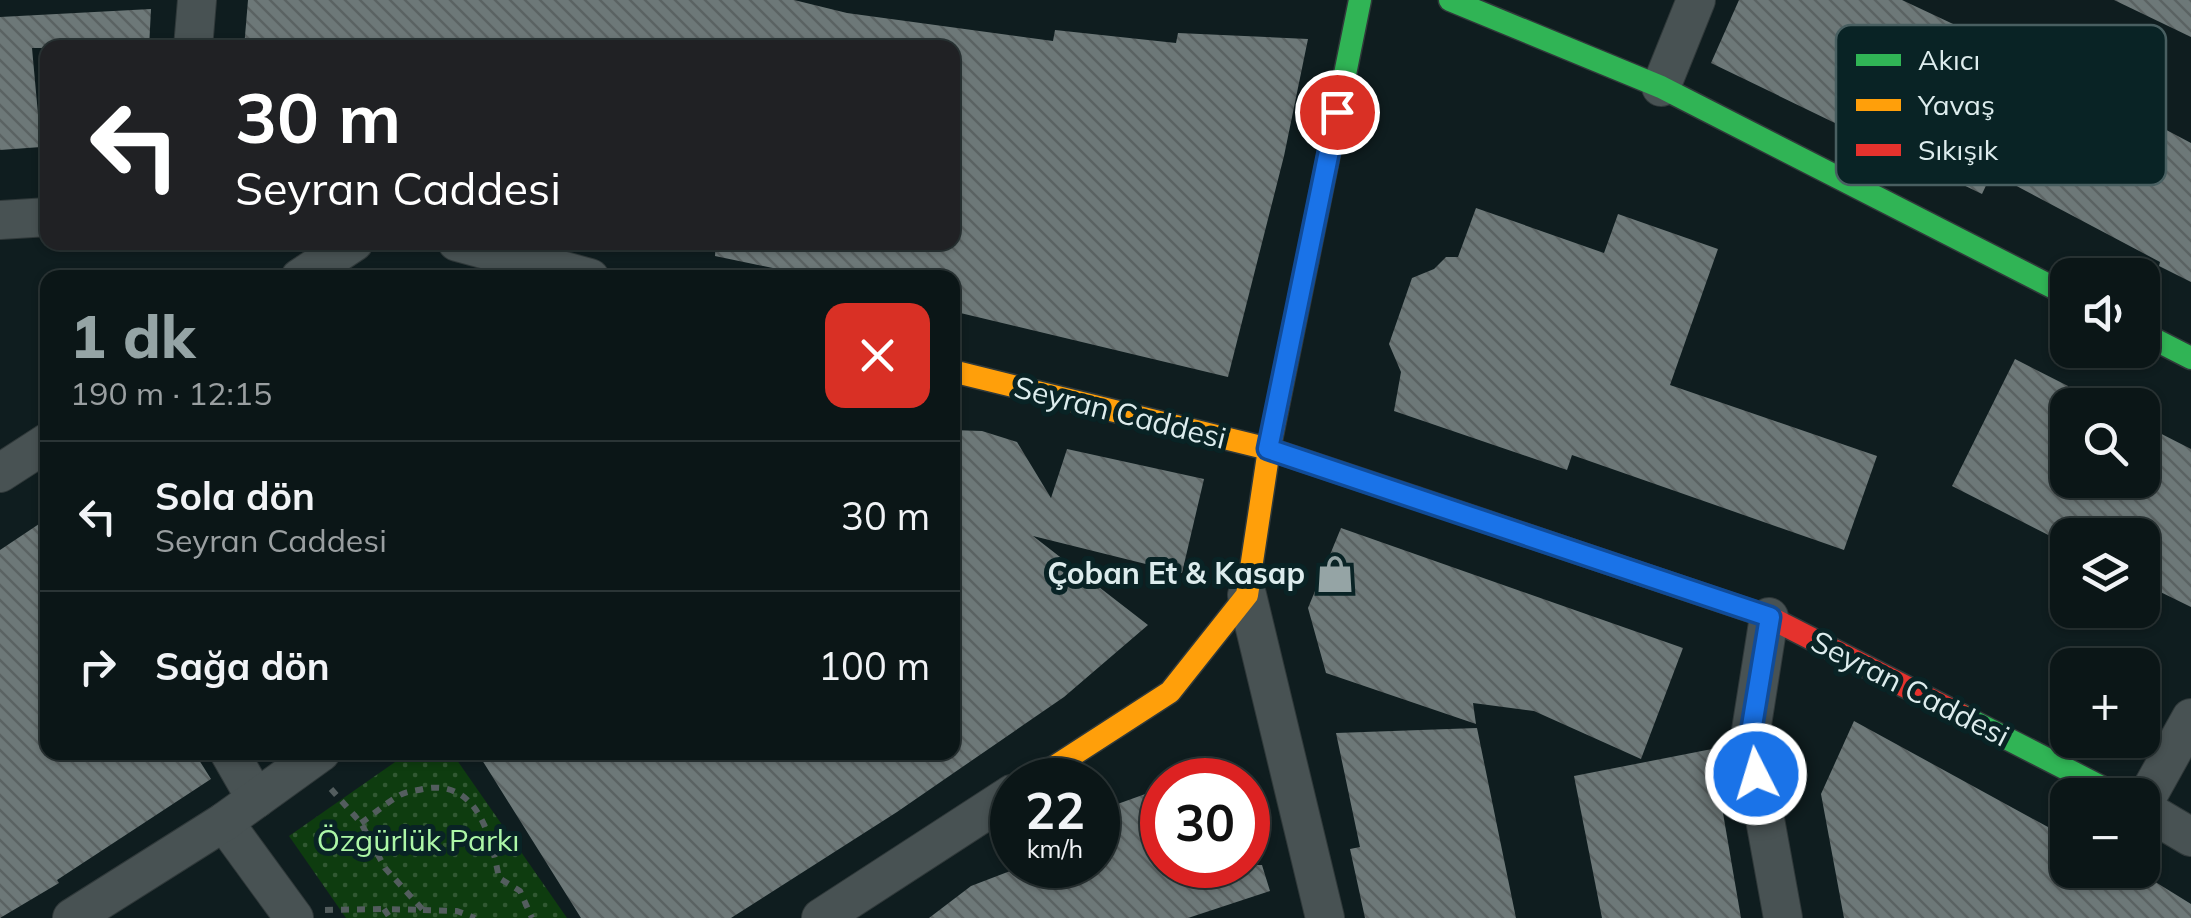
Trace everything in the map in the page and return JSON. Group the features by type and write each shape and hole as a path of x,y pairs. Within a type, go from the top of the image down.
{"street":[{"path":"194,40 197,0"},
{"path":"1325,918 1247,595 1268,449 1360,0"},
{"path":"1450,0 1660,87 1836,176"},
{"path":"1660,87 1696,0"},
{"path":"1853,185 2050,285"},
{"path":"0,220 40,218"},
{"path":"312,270 342,250"},
{"path":"487,250 560,270"},
{"path":"2160,342 2191,358"},
{"name":"Seyran Caddesi","path":"960,374 1268,449 1770,617 2084,778"},
{"path":"0,473 40,449"},
{"path":"1068,758 1170,692 1247,595"},
{"path":"1770,617 1750,738 1783,918"},
{"path":"2158,778 2191,718"},
{"path":"234,760 256,799"},
{"path":"72,918 224,822 310,760"},
{"path":"821,918 860,906 990,810"},
{"path":"2160,818 2191,837"},
{"path":"224,822 292,915"}],"path":[{"path":"316,760 361,823 385,868 424,910"},
{"path":"361,823 402,793 442,785 464,797 480,813 494,849 499,878 520,891 532,918"},
{"path":"384,909 390,918"},
{"path":"292,915 384,909 458,911 475,918"}],"green space":[{"name":"Özgürlük Parkı","path":"398,760 457,760 567,918 346,918 289,836"}],"building":[{"path":"248,0 794,0 847,13 1053,41 1055,30 1176,43 1178,33 1308,39 1284,156 1228,377 960,313 960,270 782,270 715,256 715,250 960,250 960,40 245,40"},
{"path":"1739,0 1902,0 1955,25 1836,25 1836,123 1711,63"},
{"path":"2114,0 2191,0 2191,37"},
{"path":"151,9 149,40 40,40 40,48 32,48 40,147 0,150 0,17"},
{"path":"2166,130 2191,143 2191,282 2160,266 2160,258 2152,258 2015,185 2166,185"},
{"path":"1963,185 1986,185 1982,194"},
{"path":"1476,208 1604,253 1618,214 1718,249 1670,385 1877,456 1844,550 1572,455 1567,470 1394,411 1401,372 1389,344 1412,278 1434,269 1446,257 1458,257"},
{"path":"2015,359 2068,386 2050,388 2050,498 2160,498 2160,433 2191,449 2191,607 2160,592 2160,518 2050,518 2050,536 1952,486"},
{"path":"960,430 982,431 1017,442 1051,498 1067,449 1204,479 1182,573 1033,536 1148,625 1064,697 897,812 731,918 581,918 482,760 960,760"},
{"path":"40,523 40,760 199,760 211,779 57,880 59,883 0,918 0,550"},
{"path":"1341,528 1683,648 1641,759 1534,711 1473,703 1476,724 1326,673 1308,608"},
{"path":"1854,721 2050,828 2050,888 2160,888 2160,885 2191,904 2191,918 1844,918 1821,794"},
{"path":"1477,728 1516,918 1365,918 1350,849 1360,847 1336,733"},
{"path":"1712,749 1741,918 1602,918 1574,776"},
{"path":"1140,796 1140,888 1270,891 1188,918 929,918 971,886 990,879 990,888 1120,888 1120,803"}],"traffic: fast":[{"path":"1307,262 1360,0"},
{"path":"1450,0 1661,87 1836,176"},
{"path":"1853,185 2050,286"},
{"path":"2160,342 2191,358"},
{"path":"1961,715 2084,778"}],"traffic: slow":[{"path":"1068,758 1170,692 1247,595 1269,449 1307,262"},
{"path":"960,373 1269,449 1416,498"}],"traffic: jam":[{"path":"1416,498 1769,617 1961,715"}],"place":[{"name":"Çoban Et & Kasap","path":"1335,574"}],"route":[{"path":"1337,112 1268,449 1770,617 1750,738 1756,774"}]}
